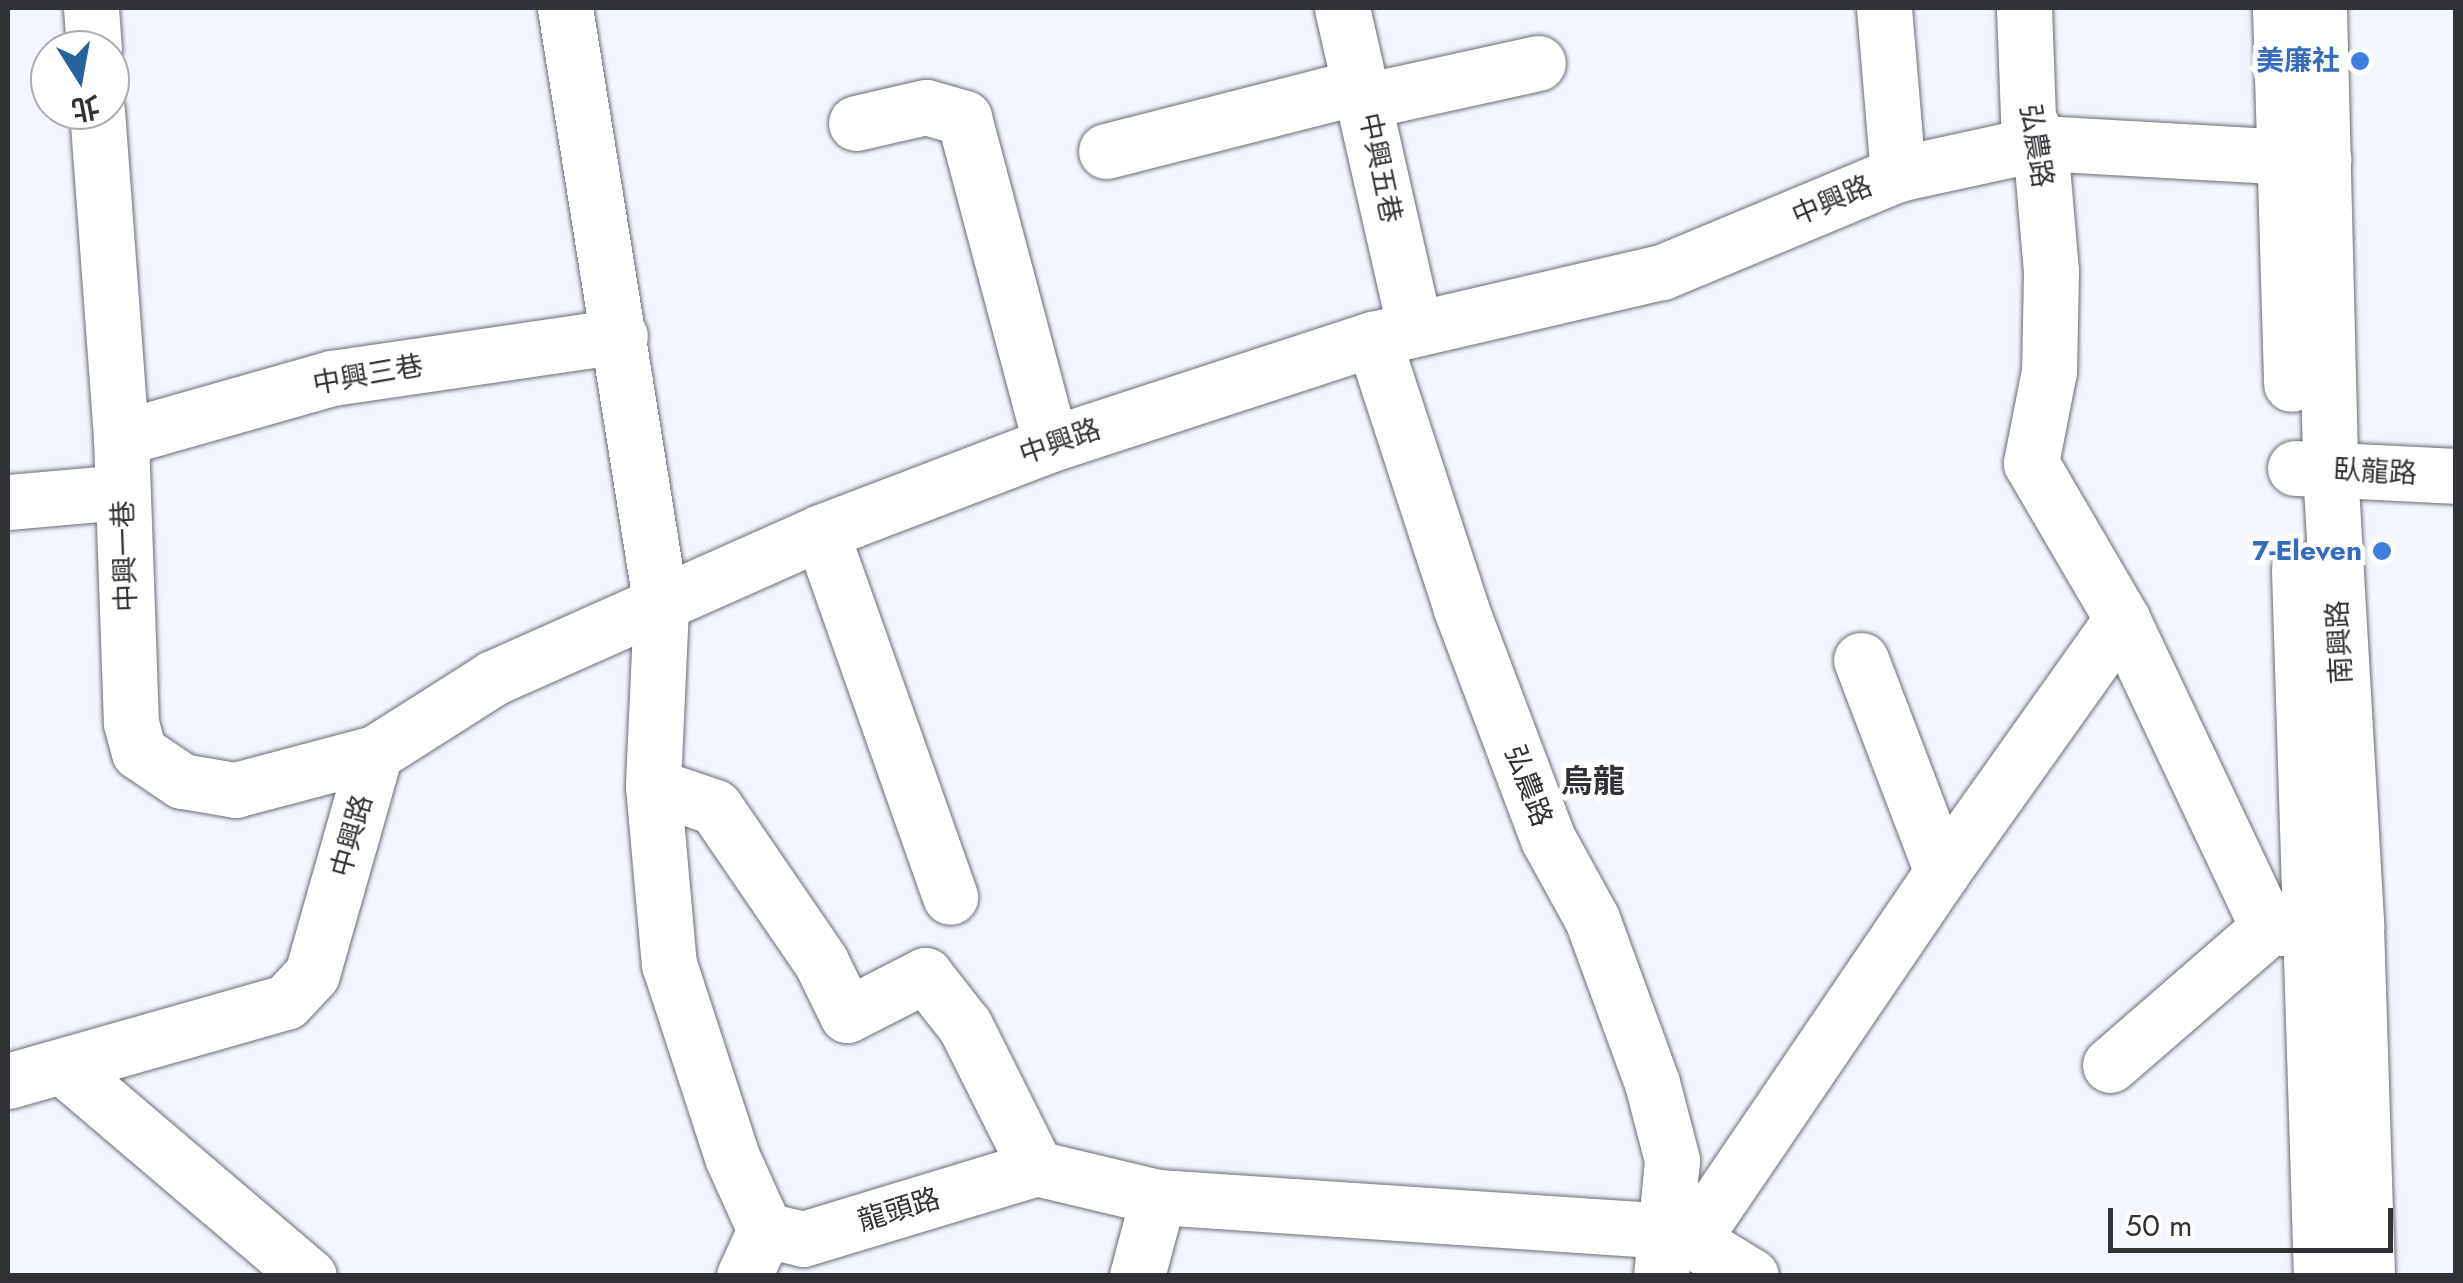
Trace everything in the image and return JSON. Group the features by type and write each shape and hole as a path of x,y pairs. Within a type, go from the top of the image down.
{"street":[{"path":"565,8 661,607"},
{"name":"中興五巷","path":"1342,8 1363,93 1394,334"},
{"path":"1884,8 1898,174"},
{"name":"弘農路","path":"2024,8 2028,118 2040,143 2051,271 2050,372 2031,463 2312,927"},
{"name":"南興路","path":"2280,8 2303,159 2312,468 2312,927 2321,1276"},
{"name":"南興路","path":"2303,159 2318,8"},
{"path":"1106,150 1363,93 1538,63"},
{"path":"856,122 926,107 964,118 1051,444"},
{"name":"中興一巷","path":"99,130 121,438 131,723 138,752 182,782 235,790 375,753"},
{"name":"中興路","path":"8,1080 286,1002 312,974 375,753 493,678 661,607 822,532 1051,444 1394,334 1662,272 1898,174 2040,143 2303,159"},
{"name":"弘農路","path":"1394,334 1462,609 1548,839 1592,919 1652,1083 1672,1160 1674,1249"},
{"name":"中興三巷","path":"121,438 332,378 620,336"},
{"name":"臥龍路","path":"2312,468 2456,476"},
{"path":"8,502 122,492"},
{"path":"822,532 950,897"},
{"name":"龍頭路","path":"661,607 652,786 669,964 732,1157 754,1253 1036,1168"},
{"path":"1674,1249 2122,619"},
{"path":"1862,660 1942,872"},
{"path":"652,786 715,807 821,962 846,1015 926,975 965,1026 1036,1168 1158,1198 1674,1249 1751,1276"},
{"path":"2110,1065 2312,927"},
{"name":"南興路","path":"2312,927 2367,1276"},
{"path":"63,1066 309,1276"},
{"path":"1136,1276 1158,1198"}],"place":[{"name":"美廉社","path":"2360,61"},
{"name":"7-Eleven","path":"2382,551"}],"district":[{"name":"烏龍","path":"1593,781"}]}
